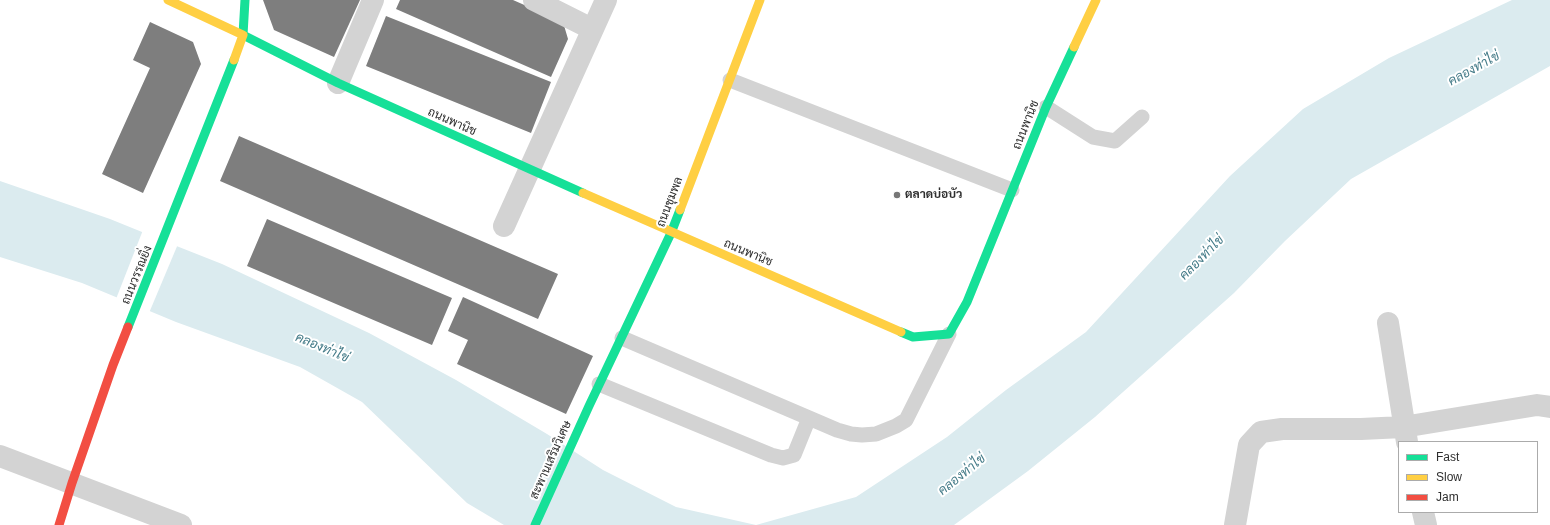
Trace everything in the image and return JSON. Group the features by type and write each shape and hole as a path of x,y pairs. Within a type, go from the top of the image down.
{"street":[{"name":"ถนนพานิช","path":"168,0 338,83 530,170 913,337 949,334 967,302 1046,106 1096,0"},
{"path":"242,35 245,0"},
{"path":"338,83 373,0"},
{"path":"534,0 592,29"},
{"path":"504,226 606,0"},
{"name":"ถนนชุมพล","path":"589,406 672,233 760,0"},
{"name":"ถนนวรรณยิ่ง","path":"59,525 113,365 182,193 242,35"},
{"path":"1388,323 1405,434"},
{"path":"1235,525 1249,445 1261,432 1282,429 1361,429 1405,434 1537,405 1550,407"},
{"name":"สะพานเสริมวิเศษ","path":"535,525 589,406"},
{"path":"0,456 180,525"},
{"path":"1423,513 1426,525"}],"lane":[{"path":"730,80 1012,190"},
{"path":"1046,106 1093,137 1115,141 1142,117"},
{"path":"622,338 809,418 851,434 876,434 896,426 906,420 949,334"},
{"path":"599,384 771,455 783,458 794,455 809,418"}],"water":[{"name":"คลองท่าไข่","path":"1512,0 1550,0 1550,66 1351,179 1285,241 1234,293 1095,417 1028,471 954,525 756,525 856,497 947,437 1006,390 1086,332 1230,176 1303,109 1389,58"},
{"name":"คลองท่าไข่","path":"0,181 110,219 222,264 369,333 456,380 547,434 603,470 676,507 756,525 504,525 467,503 362,402 300,367 176,322 82,283 0,257"}],"pier":[{"path":"143,230 178,244 149,313 116,299"}],"building":[{"path":"263,0 360,0 334,57 274,30"},
{"path":"400,0 513,0 563,22 568,39 551,77 396,9"},
{"path":"386,16 551,82 531,133 366,66"},
{"path":"150,22 193,42 201,64 143,193 102,174 150,68 133,60"},
{"path":"239,136 558,274 538,319 220,181"},
{"path":"267,219 452,298 432,345 247,266"},
{"path":"463,297 593,356 566,414 457,364 468,340 448,331"}],"traffic: fast":[{"path":"245,0 243,35 338,83 583,193"},
{"path":"901,332 913,337 949,334 967,302 1046,107 1074,47"},
{"path":"128,327 234,60"},
{"path":"535,525 589,406 671,233 680,210"}],"traffic: slow":[{"path":"168,0 243,35 234,60"},
{"path":"680,210 760,0"},
{"path":"1074,47 1096,0"},
{"path":"583,193 901,332"}],"traffic: jam":[{"path":"59,525 113,365 128,327"}],"place":[{"name":"ตลาดบ่อบัว","path":"897,195"}]}
